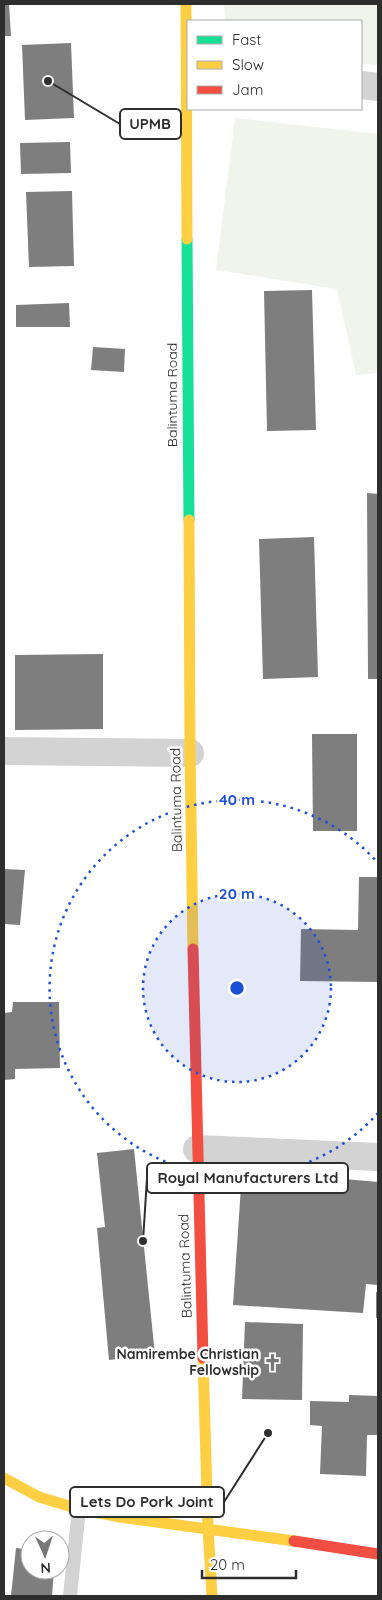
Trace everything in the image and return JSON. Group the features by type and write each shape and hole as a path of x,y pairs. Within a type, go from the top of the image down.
{"main road":[{"name":"Balintuma Road","path":"186,4 187,37"},
{"name":"Balintuma Road","path":"188,110 187,343 190,753 197,1149 208,1528 212,1590"},
{"path":"4,1478 39,1497 79,1509 120,1517 208,1528 378,1554"},
{"path":"212,1590 218,1596"}],"street":[{"path":"362,85 378,87"},
{"path":"4,751 190,753"},
{"path":"197,1149 378,1157"}],"lane":[{"path":"70,1596 79,1509"}],"shaded area":[{"path":"224,4 378,4 378,65 362,64 362,20 225,20"},
{"path":"235,118 378,134 378,373 356,375 337,289 216,270"}],"building":[{"path":"4,4 9,4 11,36 4,36"},
{"path":"71,43 74,118 25,120 22,45"},
{"path":"70,142 71,173 21,174 20,143"},
{"path":"72,191 74,266 29,267 26,192"},
{"path":"312,290 316,430 267,431 264,291"},
{"path":"69,303 70,327 16,327 16,305"},
{"path":"93,347 125,349 124,372 91,370"},
{"path":"367,493 378,494 378,679 368,679"},
{"path":"314,537 318,677 263,679 259,539"},
{"path":"103,654 103,729 15,730 15,655"},
{"path":"312,734 357,734 357,831 313,831"},
{"path":"4,869 25,870 20,925 4,924"},
{"path":"359,877 378,877 378,982 300,981 301,929 358,930"},
{"path":"13,1002 59,1002 60,1068 15,1069 15,1079 4,1080 4,1013 12,1012"},
{"path":"134,1149 155,1355 109,1360 97,1228 105,1227 97,1153"},
{"path":"243,1157 296,1161 295,1180 332,1183 333,1178 378,1182 378,1285 366,1284 363,1313 233,1305"},
{"path":"376,1292 378,1292 378,1318 376,1318"},
{"name":"Namirembe Christian Fellowship","path":"245,1322 303,1324 302,1400 242,1399"},
{"path":"349,1395 378,1396 378,1435 367,1435 366,1476 320,1474 322,1426 310,1425 310,1401 349,1402"},
{"path":"16,1548 20,1549 20,1580 53,1580 52,1596 11,1596"}],"traffic: fast":[{"path":"187,239 189,520"}],"traffic: slow":[{"path":"186,4 187,239"},
{"path":"189,520 193,949"},
{"path":"203,1358 212,1596"},
{"path":"4,1478 39,1497 79,1509 120,1517 294,1541"}],"traffic: jam":[{"path":"193,949 203,1358"},
{"path":"294,1541 378,1554"}],"place":[{"name":"UPMB","path":"48,81"},
{"name":"Royal Manufacturers Ltd","path":"143,1241"},
{"name":"Namirembe Christian Fellowship","path":"273,1362"},
{"name":"Lets Do Pork Joint","path":"268,1433"}]}
